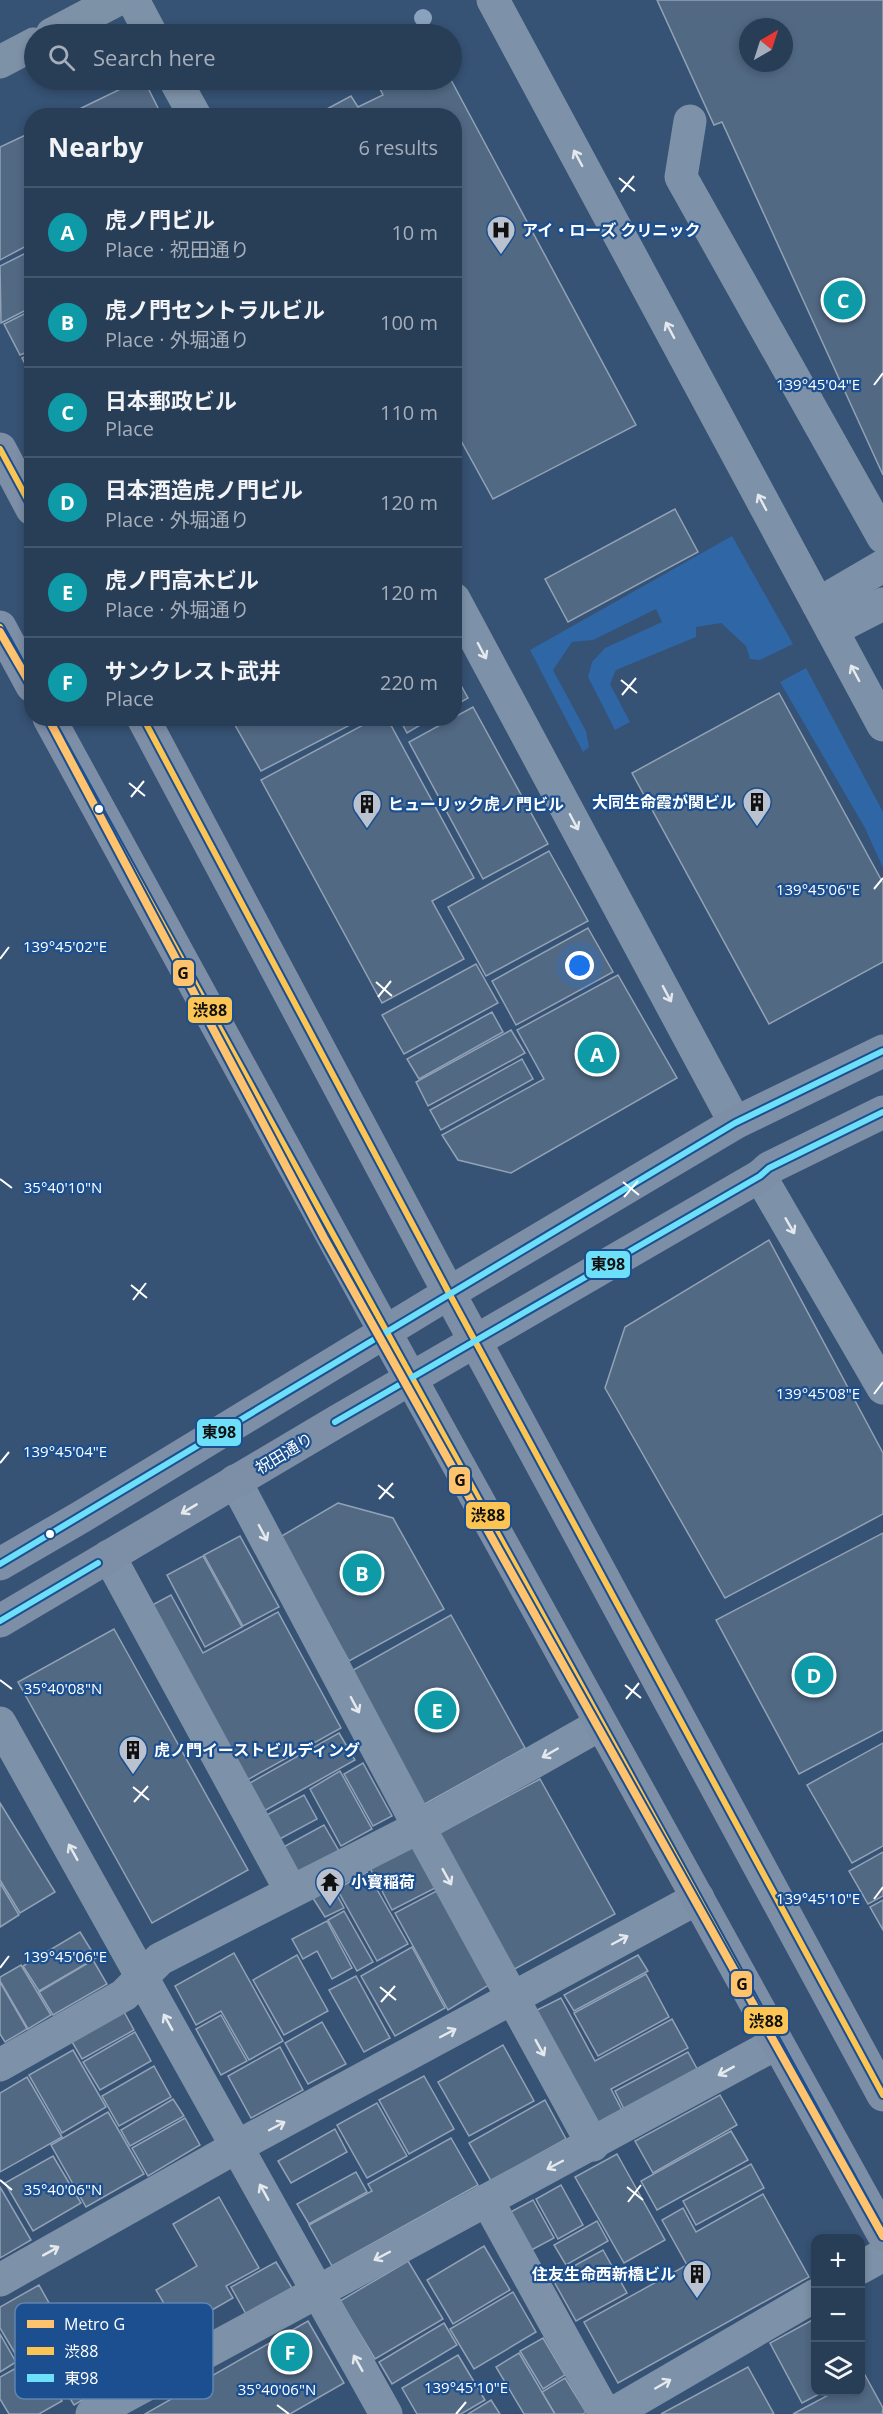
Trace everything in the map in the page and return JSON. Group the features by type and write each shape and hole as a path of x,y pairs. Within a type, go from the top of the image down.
{"highway":[{"path":"71,24 117,0"},
{"path":"0,62 24,49"}],"main road":[{"path":"0,449 24,493"},
{"path":"0,627 16,671"},
{"path":"54,726 385,1332 883,2235"},
{"path":"147,726 448,1293 883,2095"},
{"path":"0,1564 448,1293 735,1123 883,1051"},
{"name":"祝田通り","path":"0,1621 760,1176 769,1168 883,1112"}],"street":[{"path":"133,0 146,24"},
{"path":"493,0 883,725"},
{"path":"181,90 191,108"},
{"path":"690,121 681,177 883,537"},
{"path":"825,617 883,566"},
{"path":"825,617 883,604"},
{"path":"462,614 735,1123"},
{"path":"760,1176 883,1388"},
{"path":"235,1482 419,1827 594,2145"},
{"path":"109,1556 291,1891"},
{"path":"0,1723 386,2414"},
{"path":"0,2065 124,1995 160,1959 419,1827 601,1724"},
{"path":"0,2280 238,2146 698,1898"},
{"path":"213,2348 594,2145 777,2043"},
{"path":"487,2200 605,2414"},
{"path":"865,2266 883,2255"},
{"path":"612,2414 811,2298"},
{"path":"92,2414 119,2399"}],"shaded area":[{"path":"732,536 793,644 760,660 750,659 746,646 721,623 696,627 696,637 616,670 610,684 630,722 615,730 588,677 592,662 605,648 662,622 656,609 593,640 572,642 553,670 586,731 589,747 583,752 530,650"},
{"path":"806,668 883,812 883,868 865,828 780,682"}],"building":[{"path":"657,0 883,0 883,475 722,122 714,125"},
{"path":"118,90 149,90 158,108 81,108"},
{"path":"380,90 456,90 636,425 493,499 462,443 462,108 329,108 351,96 358,107 383,95"},
{"path":"24,136 24,247 0,260 0,147"},
{"path":"24,254 24,311 1,323 0,266"},
{"path":"24,314 24,353 20,355 4,324"},
{"path":"675,509 698,552 568,622 545,579"},
{"path":"462,687 468,698 462,701"},
{"name":"大同生命霞が関ビル","path":"779,693 883,883 883,962 769,1024 632,773"},
{"path":"473,707 548,844 483,879 409,742 438,726 462,726 462,713"},
{"path":"236,726 348,726 261,771"},
{"name":"ヒューリック虎ノ門ビル","path":"361,726 391,726 474,878 432,901 464,959 382,1003 261,780"},
{"path":"403,726 419,726 407,733"},
{"path":"549,851 588,921 486,976 448,907"},
{"path":"588,928 613,972 516,1025 492,981"},
{"path":"476,964 498,1003 404,1054 382,1015"},
{"path":"618,975 677,1078 511,1173 458,1160 442,1135 544,1079 517,1030"},
{"path":"492,1012 503,1032 419,1079 407,1059"},
{"path":"511,1030 525,1053 428,1106 416,1082"},
{"path":"522,1059 533,1079 441,1130 430,1110"},
{"path":"769,1240 883,1453 883,1514 725,1598 605,1388 625,1327"},
{"path":"338,1503 393,1518 444,1609 349,1661 280,1537"},
{"path":"883,1533 883,1730 799,1774 716,1620"},
{"path":"240,1536 279,1607 243,1626 204,1555"},
{"path":"203,1556 242,1627 205,1647 167,1575"},
{"path":"171,1595 203,1653 278,1612 341,1728 238,1785 141,1611"},
{"path":"451,1615 525,1748 423,1805 348,1673"},
{"name":"虎ノ門イーストビルディング","path":"114,1629 248,1870 152,1923 18,1682"},
{"path":"339,1733 355,1760 264,1811 248,1784"},
{"path":"883,1743 883,1846 852,1863 807,1785"},
{"path":"363,1763 392,1816 373,1826 344,1774"},
{"path":"340,1771 372,1829 341,1846 310,1789"},
{"path":"540,1779 615,1914 511,1971 436,1835"},
{"path":"304,1795 317,1819 276,1841 263,1817"},
{"path":"0,1803 55,1892 20,1913 0,1880"},
{"path":"324,1825 339,1851 293,1876 278,1850"},
{"path":"412,1845 441,1885 392,1910 370,1868"},
{"path":"883,1852 883,1896 868,1904 849,1871"},
{"path":"367,1872 408,1944 377,1961 337,1889"},
{"path":"0,1883 19,1915 0,1927"},
{"path":"331,1884 344,1908 325,1917 311,1895"},
{"path":"444,1887 489,1985 448,2010 395,1913"},
{"path":"883,1900 883,1930 870,1907"},
{"path":"344,1911 373,1962 357,1971 328,1920"},
{"path":"327,1921 352,1968 332,1979 317,1951 303,1959 292,1939"},
{"path":"80,1932 96,1958 39,1991 23,1966"},
{"path":"412,1947 445,2008 395,2036 361,1976"},
{"path":"234,1953 283,2041 249,2060 221,2011 196,2025 175,1986"},
{"path":"297,1955 328,2011 284,2035 253,1980"},
{"path":"638,1955 648,1971 574,2011 564,1995"},
{"path":"93,1960 107,1984 53,2015 39,1992"},
{"path":"21,1965 51,2015 28,2029 0,1981 0,1977"},
{"path":"646,1974 669,2017 598,2056 574,2013"},
{"path":"356,1976 390,2038 364,2052 329,1990"},
{"path":"0,1982 27,2029 5,2042 0,2034"},
{"path":"561,1998 595,2061 672,2019 688,2048 611,2089 625,2116 598,2131 533,2012"},
{"path":"123,2010 134,2030 82,2059 71,2040"},
{"path":"221,2015 247,2061 221,2075 196,2029"},
{"path":"322,2022 346,2064 308,2084 285,2043"},
{"path":"135,2032 151,2061 100,2090 83,2062"},
{"path":"503,2045 534,2101 469,2136 438,2082"},
{"path":"280,2047 303,2090 251,2118 228,2076"},
{"path":"73,2050 106,2107 62,2133 29,2075"},
{"path":"688,2052 701,2076 627,2115 615,2091"},
{"path":"154,2066 171,2097 119,2126 102,2096"},
{"path":"424,2076 454,2129 409,2154 379,2100"},
{"path":"27,2077 62,2137 0,2172 0,2093"},
{"path":"720,2095 737,2125 653,2173 635,2141"},
{"path":"173,2099 184,2116 130,2146 121,2130"},
{"path":"545,2100 566,2139 491,2181 469,2143"},
{"path":"377,2103 407,2156 367,2178 337,2125"},
{"path":"108,2112 144,2174 86,2207 51,2145"},
{"path":"185,2118 200,2145 148,2176 132,2148"},
{"path":"335,2129 347,2152 291,2183 278,2161"},
{"path":"731,2131 748,2160 657,2210 641,2181"},
{"path":"451,2138 478,2185 332,2266 309,2225 372,2191 368,2184"},
{"path":"617,2154 665,2240 624,2263 575,2177"},
{"path":"53,2156 81,2203 33,2231 5,2183"},
{"path":"751,2164 764,2188 696,2225 683,2201"},
{"path":"356,2172 367,2192 309,2224 297,2204"},
{"path":"561,2185 583,2225 558,2239 536,2199"},
{"path":"0,2187 31,2240 0,2258"},
{"name":"住友生命西新橋ビル","path":"763,2194 809,2277 618,2383 584,2322 687,2265 662,2220 683,2208 696,2232"},
{"path":"219,2197 259,2268 226,2286 233,2298 213,2309 213,2303 164,2303 156,2290 197,2266 173,2224"},
{"path":"533,2200 554,2238 524,2254 503,2216"},
{"path":"597,2221 608,2241 566,2265 554,2245"},
{"path":"484,2246 510,2290 453,2324 427,2280"},
{"path":"603,2250 627,2293 576,2321 552,2278"},
{"path":"408,2261 443,2319 375,2359 340,2301"},
{"path":"276,2262 292,2288 246,2314 231,2287"},
{"path":"39,2285 49,2303 15,2303 15,2353 0,2328 0,2307"},
{"path":"513,2292 536,2332 474,2369 450,2329"},
{"path":"308,2321 344,2383 290,2414 145,2414 171,2399 213,2399 213,2375"},
{"path":"811,2321 811,2396 815,2396 802,2403 770,2343"},
{"path":"444,2323 457,2345 392,2384 379,2362"},
{"path":"0,2334 15,2363 0,2372"},
{"path":"543,2338 565,2375 543,2389 520,2351"},
{"path":"519,2353 555,2414 524,2414 496,2367"},
{"path":"458,2355 485,2400 461,2414 417,2414 402,2388"},
{"path":"748,2367 774,2414 661,2414"},
{"path":"15,2369 15,2399 61,2399 62,2401 39,2414 9,2414 0,2399 0,2377"},
{"path":"865,2375 883,2408 882,2414 793,2414 827,2396 865,2396"},
{"path":"565,2378 586,2412 583,2414 555,2414 542,2392"},
{"path":"70,2399 84,2399 74,2405"},
{"path":"491,2400 500,2414 468,2414"}],"metro line":[{"name":"G","path":"0,632 24,673"},
{"name":"G","path":"52,726 324,1238 883,2236"}],"transit line":[{"name":"渋88","path":"0,449 24,493"},
{"name":"渋88","path":"0,627 24,670"},
{"name":"渋88","path":"53,726 883,2234"},
{"name":"渋88","path":"147,726 449,1293 883,2095"},
{"name":"東98","path":"0,1564 735,1123 883,1051"},
{"name":"東98","path":"335,1422 760,1176 769,1168 883,1112"},
{"name":"東98","path":"0,1621 98,1563"}],"place":[{"name":"アイ・ローズ クリニック","path":"501,256"},
{"name":"日本郵政ビル","path":"843,300"},
{"name":"大同生命霞が関ビル","path":"757,828"},
{"name":"ヒューリック虎ノ門ビル","path":"367,830"},
{"name":"虎ノ門ビル","path":"597,1054"},
{"name":"虎ノ門セントラルビル","path":"362,1573"},
{"name":"日本酒造虎ノ門ビル","path":"814,1675"},
{"name":"虎ノ門高木ビル","path":"437,1710"},
{"name":"虎ノ門イーストビルディング","path":"133,1776"},
{"name":"小寳稲荷","path":"330,1908"},
{"name":"住友生命西新橋ビル","path":"697,2300"},
{"name":"サンクレスト武井","path":"290,2352"}]}
